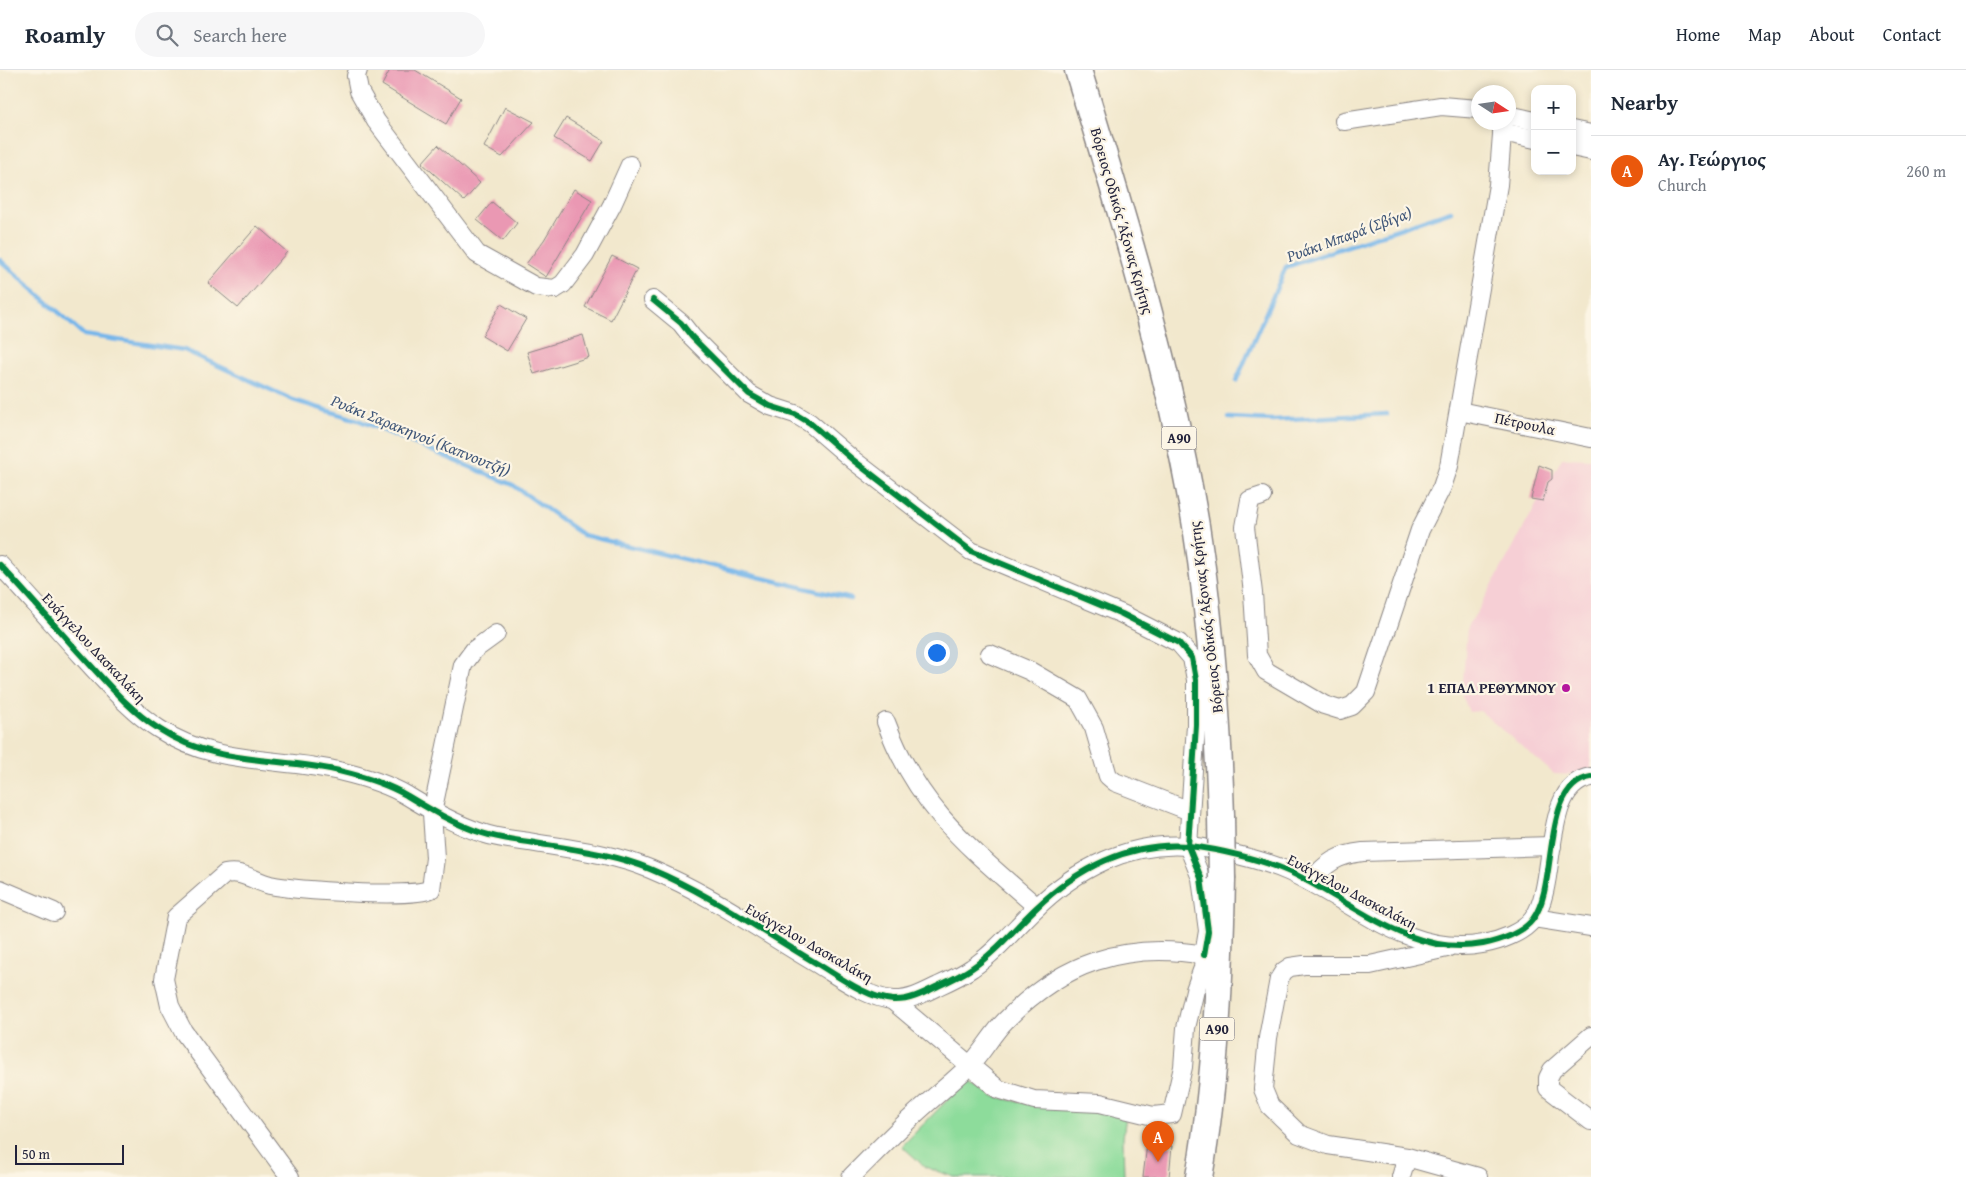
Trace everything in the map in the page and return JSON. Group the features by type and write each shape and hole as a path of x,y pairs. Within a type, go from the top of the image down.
{"highway":[{"name":"Βόρειος Οδικός Άξονας Κρήτης","path":"1078,70 1148,311 1176,422 1196,526 1215,686 1222,880 1217,1032 1206,1137 1199,1177"}],"street":[{"path":"358,70 356,76 360,91 376,121 477,254 536,287 555,289 563,284 585,255 612,205 630,165"},
{"path":"1344,121 1441,106 1471,108"},
{"path":"1516,117 1531,120"},
{"path":"1262,496 1250,500 1245,527 1258,655 1266,671 1324,705 1340,710 1352,706 1366,692 1420,530 1442,487 1449,466 1498,185 1503,130"},
{"path":"1511,130 1531,138"},
{"path":"1576,131 1591,134"},
{"path":"1576,148 1591,151"},
{"path":"653,300 680,323 692,338 749,394 770,406 795,414 810,422 853,460 971,551 1122,614 1179,643 1192,658 1196,680 1196,725 1188,846 1202,887 1208,931 1203,968 1195,990 1186,1028 1183,1066 1172,1114 1153,1116 1100,1103 1034,1100 998,1089 892,1000"},
{"name":"Πέτρουλα","path":"1459,410 1591,437"},
{"name":"Ευάγγελου Δασκαλάκη","path":"0,564 127,705 158,729 179,741 208,752 235,758 320,767 376,781 403,793 432,813 488,835 597,853 647,868 698,894 843,979 871,994 892,1000 915,998 972,968 1010,935 1037,907 1078,873 1110,857 1150,847 1188,846 1271,864 1310,882 1406,935 1428,943 1457,946 1489,943 1516,932 1534,918"},
{"path":"290,1177 183,1031 170,1006 164,979 176,917 226,874 236,872 268,884 287,887 392,893 426,892 431,889 435,871 432,813 463,665 474,650 496,634"},
{"path":"990,654 1030,670 1078,699 1094,728 1108,776 1115,782 1190,811"},
{"path":"886,722 907,771 934,810 957,836 1037,907"},
{"path":"1591,777 1580,778 1568,791 1557,818 1543,893 1534,918 1591,927"},
{"path":"1310,882 1327,864 1344,854 1552,846"},
{"path":"0,889 54,912"},
{"path":"1457,946 1370,965 1304,965 1290,967 1279,979 1264,1071 1263,1089 1270,1106 1299,1134 1328,1146 1407,1157 1478,1177"},
{"path":"851,1177 911,1117 970,1065 1004,1022 1024,1002 1051,981 1091,961 1133,952 1183,951 1204,955"},
{"path":"1591,1036 1552,1070 1548,1078 1548,1088 1591,1122"},
{"path":"1401,1177 1407,1157"}],"shaded area":[{"path":"1562,458 1591,459 1591,776 1554,774 1480,711 1469,712 1462,695 1467,627 1479,609"}],"green space":[{"path":"968,1079 992,1096 1028,1104 1126,1115 1123,1138 1124,1177 954,1177 925,1167 902,1146"}],"building":[{"path":"390,70 415,70 461,98 446,124 382,85"},
{"path":"505,107 534,122 502,157 484,147"},
{"path":"566,118 604,141 592,161 554,138"},
{"path":"438,145 480,183 464,201 422,163"},
{"path":"574,189 592,200 546,277 526,264 544,240"},
{"path":"492,202 517,223 503,241 477,220"},
{"path":"257,226 287,252 238,308 208,283"},
{"path":"612,256 637,269 611,320 585,307"},
{"path":"501,304 526,319 507,351 482,336"},
{"path":"583,335 589,357 534,374 527,352"},
{"path":"1539,465 1552,470 1552,479 1548,482 1543,501 1531,499"},
{"path":"1147,1144 1172,1146 1169,1177 1143,1177"}],"waterway":[{"name":"Ρυάκι Μπαρά (Σβίγα)","path":"1236,381 1286,267 1451,211"},
{"name":"Ρυάκι Σαρακηνού (Καπνουτζή)","path":"0,260 84,335 184,350 293,400 358,420 513,485 583,535 851,599"},
{"path":"1229,418 1272,420 1387,414"}],"cycle path":[{"path":"653,300 681,323 692,337 749,394 770,406 795,414 810,423 853,460 971,551 1122,614 1179,643 1192,658 1196,680 1196,725 1188,846 1201,878 1208,931 1204,955"},
{"path":"0,565 128,705 148,722 181,741 203,750 226,755 319,767 351,774 391,787 452,821 482,833 505,839 590,852 650,869 714,901 853,986 873,995 893,1000 911,998 922,994 972,968 997,948 1035,909 1068,882 1086,870 1105,861 1145,848 1189,846 1254,859 1290,872 1382,924 1406,935 1431,943 1456,946 1496,941 1517,932 1533,919 1541,903 1546,884 1557,816 1564,798 1575,784 1591,777"}],"place":[{"name":"1 ΕΠΑΛ ΡΕΘΥΜΝΟΥ","path":"1566,688"},
{"name":"Αγ. Γεώργιος","path":"1158,1162"}]}
